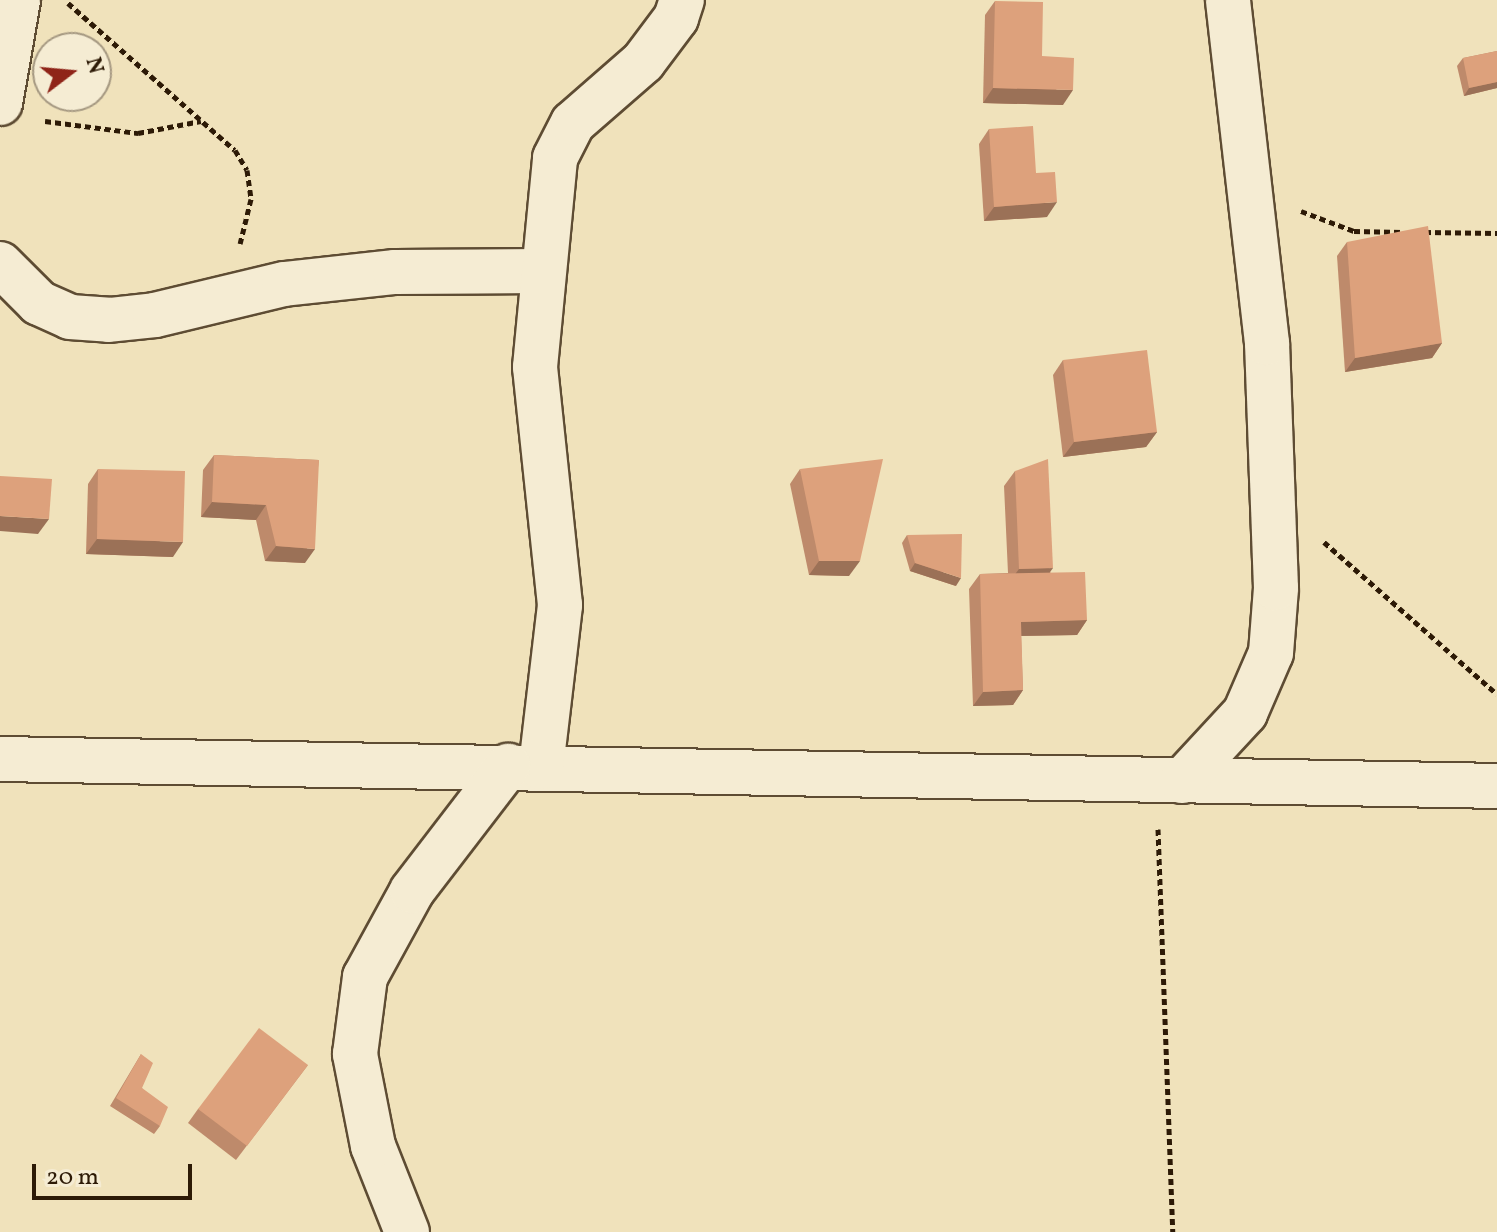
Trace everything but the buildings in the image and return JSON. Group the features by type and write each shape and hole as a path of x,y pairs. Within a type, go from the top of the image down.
{"street":[{"path":"15,112 18,0"},
{"path":"407,1232 373,1146 355,1054 365,977 412,891 524,767 560,605 535,367 541,271 555,158 573,123 643,62 676,18 682,0"},
{"path":"1169,780 1245,713 1271,653 1276,588 1267,343 1228,0"},
{"path":"0,264 39,303 70,317 155,315 284,284 395,272 541,271"},
{"path":"0,759 1497,786"}],"path":[{"path":"64,0 235,150 247,170 251,199 243,237 218,300"},
{"path":"15,112 138,133 202,121"},
{"path":"1250,177 1299,211 1354,231 1408,232"},
{"path":"1422,232 1497,233"},
{"path":"1271,491 1413,625 1497,694"},
{"path":"1169,780 1173,1232"}]}
